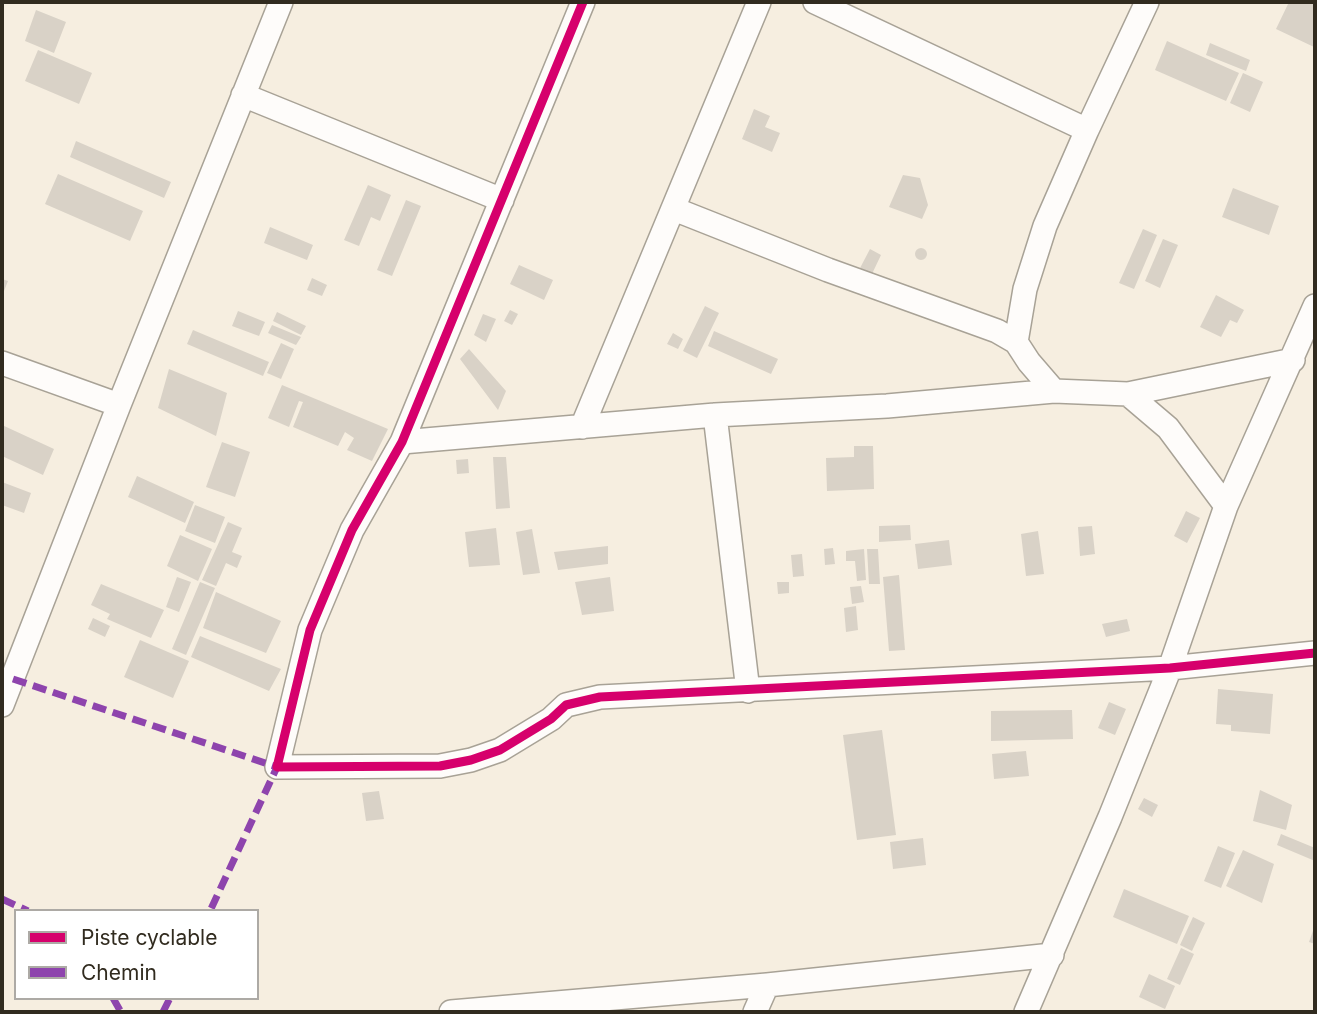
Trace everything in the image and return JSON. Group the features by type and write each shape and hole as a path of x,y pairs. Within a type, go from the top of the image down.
{"street":[{"path":"2,705 281,2"},
{"path":"583,2 402,442 352,530 310,630 277,767 440,766 471,760 500,750 573,702 632,695 1170,668 1315,653"},
{"path":"582,427 759,2"},
{"path":"815,2 1087,130"},
{"path":"1016,342 1025,289 1045,226 1147,2"},
{"path":"243,95 502,200"},
{"path":"674,209 828,270 997,331 1016,342 1054,391"},
{"path":"1026,1012 1170,668 1226,506 1315,306"},
{"path":"402,442 715,415 887,406 1054,391 1128,394 1293,360"},
{"path":"2,363 119,405"},
{"path":"1128,394 1168,428 1226,506"},
{"path":"715,415 748,691"},
{"path":"451,1012 767,985 1052,955"},
{"path":"755,1012 767,985"}],"building":[{"path":"1289,2 1315,2 1314,47 1276,29"},
{"path":"36,10 66,22 54,53 25,41"},
{"path":"1167,41 1239,73 1226,101 1155,70"},
{"path":"1210,43 1250,60 1246,71 1206,55"},
{"path":"38,50 92,73 79,104 25,81"},
{"path":"1243,73 1263,82 1250,112 1230,103"},
{"path":"754,109 770,116 765,127 780,133 772,152 742,139"},
{"path":"76,141 171,182 164,198 70,157"},
{"path":"58,174 143,211 130,241 45,204"},
{"path":"903,175 920,178 928,205 922,219 889,207"},
{"path":"368,185 391,195 380,221 371,217 359,246 344,240"},
{"path":"1233,188 1279,206 1269,235 1222,217"},
{"path":"406,200 421,206 392,276 377,270"},
{"path":"270,227 313,245 307,260 264,243"},
{"path":"1143,229 1157,235 1134,289 1119,283"},
{"path":"1163,239 1178,245 1160,288 1145,281"},
{"path":"921,248 927,254 921,260 915,254"},
{"path":"870,249 881,255 871,276 859,270"},
{"path":"519,265 553,280 544,300 510,284"},
{"path":"312,278 327,285 322,296 307,290"},
{"path":"2,279 8,281 2,296"},
{"path":"1216,295 1244,310 1237,323 1230,320 1221,337 1200,327"},
{"path":"705,306 719,313 697,358 683,351"},
{"path":"510,310 518,314 512,325 504,321"},
{"path":"238,311 265,322 259,336 232,326"},
{"path":"277,312 306,326 301,335 273,321"},
{"path":"483,314 496,319 486,342 474,335"},
{"path":"272,325 301,337 296,345 268,333"},
{"path":"193,330 269,362 263,376 187,344"},
{"path":"714,331 778,359 771,374 708,346"},
{"path":"673,333 683,339 678,349 667,344"},
{"path":"281,343 294,349 281,379 267,373"},
{"path":"469,349 506,391 498,410 460,359"},
{"path":"169,369 227,393 216,436 158,408"},
{"path":"282,385 388,429 372,461 347,450 354,438 345,432 338,446 293,427 303,402 299,401 289,427 268,418"},
{"path":"2,425 54,449 43,475 2,456"},
{"path":"222,442 250,452 235,497 206,487"},
{"path":"854,446 873,446 874,489 827,491 826,458 854,457"},
{"path":"493,457 506,457 510,508 496,509"},
{"path":"468,459 469,473 457,474 456,460"},
{"path":"137,476 194,502 185,523 128,497"},
{"path":"2,482 31,493 24,513 2,505"},
{"path":"195,505 225,517 215,543 185,531"},
{"path":"1186,511 1200,518 1187,543 1174,536"},
{"path":"228,522 242,528 232,552 242,556 237,568 226,563 216,586 202,580"},
{"path":"910,525 911,540 879,542 879,526"},
{"path":"1092,526 1095,554 1080,556 1078,527"},
{"path":"496,528 500,565 469,567 465,532"},
{"path":"532,529 540,573 523,575 516,532"},
{"path":"1038,531 1044,574 1026,576 1021,534"},
{"path":"180,535 212,549 198,581 167,566"},
{"path":"949,540 952,565 918,569 915,544"},
{"path":"608,546 608,564 558,570 554,552"},
{"path":"833,548 835,564 825,565 824,549"},
{"path":"864,549 866,580 857,581 855,561 846,561 846,551"},
{"path":"867,549 878,549 880,584 869,584"},
{"path":"802,554 804,576 793,577 791,555"},
{"path":"899,575 905,650 889,651 883,577"},
{"path":"177,577 191,582 179,612 166,607"},
{"path":"610,577 614,611 582,615 575,582"},
{"path":"200,582 215,588 186,655 172,649"},
{"path":"777,582 789,582 789,593 778,594"},
{"path":"101,584 164,610 151,638 107,619 110,614 91,605"},
{"path":"861,586 864,602 852,604 850,587"},
{"path":"216,592 281,621 266,653 203,628"},
{"path":"856,606 858,630 846,632 844,608"},
{"path":"93,618 110,626 105,637 88,629"},
{"path":"1127,619 1130,631 1106,637 1102,624"},
{"path":"200,636 281,669 269,691 191,657"},
{"path":"140,640 189,661 173,698 124,677"},
{"path":"1218,689 1273,694 1270,734 1231,731 1231,725 1216,724"},
{"path":"1109,702 1126,709 1115,735 1098,728"},
{"path":"1072,710 1073,739 991,741 991,711"},
{"path":"882,730 896,835 857,840 843,735"},
{"path":"1026,751 1029,776 994,779 992,754"},
{"path":"1260,790 1292,805 1286,830 1253,821"},
{"path":"379,791 384,819 366,821 362,793"},
{"path":"1144,798 1158,805 1152,817 1138,809"},
{"path":"1281,834 1315,848 1315,861 1277,845"},
{"path":"923,838 926,865 893,869 890,842"},
{"path":"1218,846 1235,853 1221,888 1204,881"},
{"path":"1243,850 1274,864 1262,903 1226,886"},
{"path":"1124,889 1189,916 1177,944 1113,917"},
{"path":"1193,917 1205,923 1192,951 1180,945"},
{"path":"1315,925 1315,944 1309,942"},
{"path":"1181,948 1194,954 1180,985 1167,979"},
{"path":"1149,974 1175,986 1165,1009 1139,997"}],"marked path":[{"path":"13,679 277,767 211,909"},
{"path":"2,899 24,909"},
{"path":"114,1000 121,1012"},
{"path":"163,1012 169,1000"}],"cycle path":[{"path":"583,2 402,442 352,530 310,630 277,767 440,766 471,760 500,750 551,719 566,705 600,697 1170,668 1315,653"}]}
